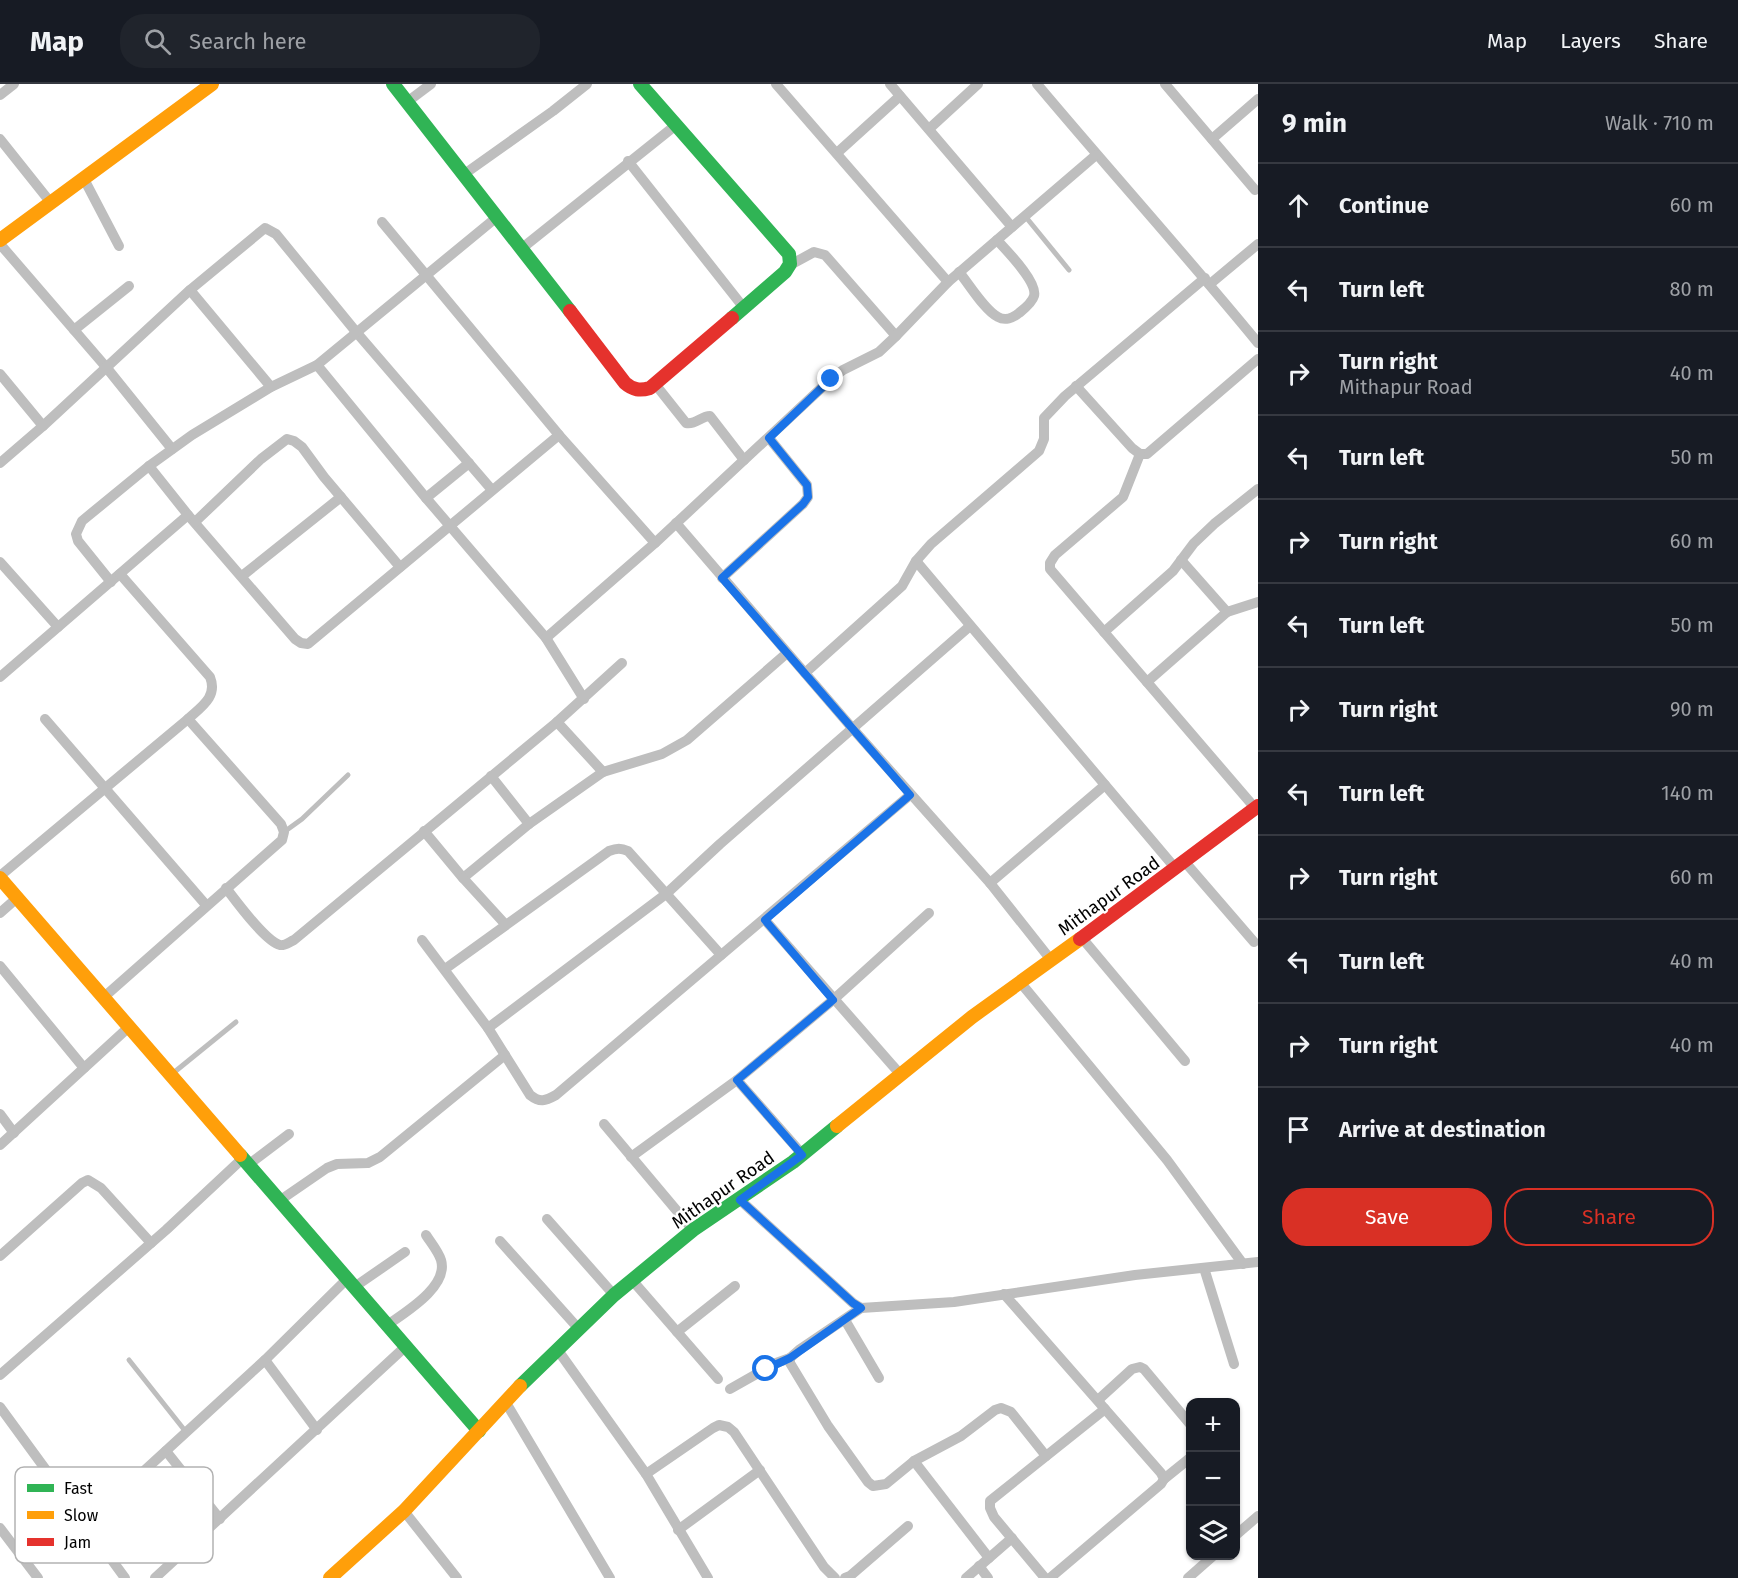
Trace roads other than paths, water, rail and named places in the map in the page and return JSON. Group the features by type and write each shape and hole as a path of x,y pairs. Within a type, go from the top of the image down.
{"street":[{"path":"0,95 14,84"},
{"path":"0,240 212,84"},
{"path":"393,84 626,384 633,390 650,388 780,277 790,265 814,252 825,255 896,336"},
{"path":"407,102 431,84"},
{"path":"463,175 554,111 586,84"},
{"path":"640,84 789,254 790,265"},
{"path":"776,84 948,282"},
{"path":"890,84 1012,227"},
{"path":"1037,84 1096,155 1208,281 1258,343"},
{"path":"1166,84 1255,190"},
{"path":"929,129 970,87"},
{"path":"837,153 900,96"},
{"path":"1212,139 1258,99"},
{"path":"521,249 628,161 676,125"},
{"path":"0,139 51,203"},
{"path":"546,638 655,543 831,379 843,370 868,359 896,336 959,272 1096,155"},
{"path":"628,161 744,308"},
{"path":"84,179 119,246"},
{"path":"111,582 78,540 77,530 82,521 172,449 271,387 317,365 497,217"},
{"path":"382,222 559,435 655,543"},
{"path":"0,463 44,426 190,290 265,228 270,229 492,490"},
{"path":"959,272 990,311 998,317 1014,318 1034,297 1035,291 1020,267 997,240"},
{"path":"0,244 106,367 172,449"},
{"path":"805,673 896,592 907,579 916,561 931,544 1039,451 1044,439 1044,418 1076,386 1208,281 1256,249"},
{"path":"74,330 129,286"},
{"path":"190,290 271,387"},
{"path":"1076,386 1132,448 1140,454 1147,454 1258,359"},
{"path":"317,365 426,498 546,638 584,699"},
{"path":"0,374 44,426"},
{"path":"655,384 687,423 694,423 705,416 710,416 744,460"},
{"path":"149,466 295,639 308,644 559,435"},
{"path":"722,578 808,497 807,485 769,438"},
{"path":"0,677 120,574 287,439 302,447 400,567"},
{"path":"1140,454 1123,497 1054,555 1050,569 1257,807"},
{"path":"426,498 469,463"},
{"path":"1104,632 1161,582 1194,543 1214,524 1258,489"},
{"path":"242,576 341,497"},
{"path":"676,523 910,795 990,883 1051,960"},
{"path":"1181,560 1227,612"},
{"path":"916,561 1105,785 1254,942"},
{"path":"0,562 58,627"},
{"path":"120,574 210,677 214,686 212,693 204,705 188,719 0,877 479,1431"},
{"path":"1147,682 1227,612 1258,602"},
{"path":"488,1028 666,894 970,626"},
{"path":"463,878 529,824 603,772 662,754 687,740 787,653"},
{"path":"225,888 271,940 285,945 294,940 557,722 622,663"},
{"path":"45,719 206,905"},
{"path":"104,997 282,840 284,832 281,824 188,719"},
{"path":"557,722 603,772"},
{"path":"491,776 529,824"},
{"path":"990,883 1105,785"},
{"path":"422,940 488,1028 530,1095 536,1100 547,1100 556,1095 765,920 910,795"},
{"name":"Mithapur Road","path":"330,1578 404,1511 505,1401 578,1328 632,1280 693,1230 740,1200 802,1155 972,1017 1083,938 1257,807"},
{"path":"424,831 505,924"},
{"path":"445,969 609,851 622,848 628,851 722,955"},
{"path":"0,913 17,898"},
{"path":"631,1157 737,1080 833,1000 928,913"},
{"path":"765,920 900,1074"},
{"path":"1083,938 1185,1061"},
{"path":"0,966 84,1068"},
{"path":"1020,982 1167,1160 1243,1264"},
{"path":"0,1145 130,1026"},
{"path":"279,1202 327,1168 337,1164 368,1163 380,1157 505,1055"},
{"path":"737,1080 802,1155"},
{"path":"0,1114 14,1133"},
{"path":"604,1124 693,1230"},
{"path":"0,1375 245,1162 289,1134"},
{"path":"0,1256 88,1180 101,1188 151,1243"},
{"path":"740,1200 861,1308"},
{"path":"547,1220 614,1295"},
{"path":"386,1326 428,1295 440,1274 441,1260 426,1235"},
{"path":"500,1240 578,1328"},
{"path":"148,1467 350,1284 405,1252"},
{"path":"730,1389 776,1363 790,1358 861,1308 954,1302 1135,1275 1258,1262"},
{"path":"1204,1268 1234,1364"},
{"path":"632,1280 718,1379"},
{"path":"677,1332 735,1286"},
{"path":"1004,1294 1164,1479"},
{"path":"845,1320 879,1378"},
{"path":"213,1525 405,1347"},
{"path":"557,1349 646,1474 708,1578"},
{"path":"790,1358 792,1367 828,1426 873,1486 886,1484 914,1461 961,1436 995,1410 1001,1408 1011,1412 1046,1456"},
{"path":"265,1360 317,1430"},
{"path":"1045,1578 994,1517 990,1501 1046,1456 1101,1404 1132,1369 1140,1367 1144,1369 1186,1418"},
{"path":"505,1401 610,1578"},
{"path":"0,1407 43,1467"},
{"path":"646,1474 719,1425 728,1427 734,1432 760,1470 824,1568 835,1578"},
{"path":"166,1451 179,1467"},
{"path":"914,1461 989,1558"},
{"path":"1050,1578 1186,1462"},
{"path":"678,1530 760,1470"},
{"path":"213,1510 220,1519"},
{"path":"404,1511 456,1578"},
{"path":"1240,1532 1258,1516"},
{"path":"845,1578 908,1526"},
{"path":"0,1528 15,1548"},
{"path":"966,1578 1012,1538"},
{"path":"1188,1578 1208,1560"},
{"path":"27,1563 38,1578"},
{"path":"114,1563 125,1578"},
{"path":"155,1578 172,1563"},
{"path":"979,1566 988,1578"}],"lane":[{"path":"1025,216 1069,270"},
{"path":"284,832 302,819 348,775"},
{"path":"171,1075 236,1022"},
{"path":"129,1360 186,1432"}]}
